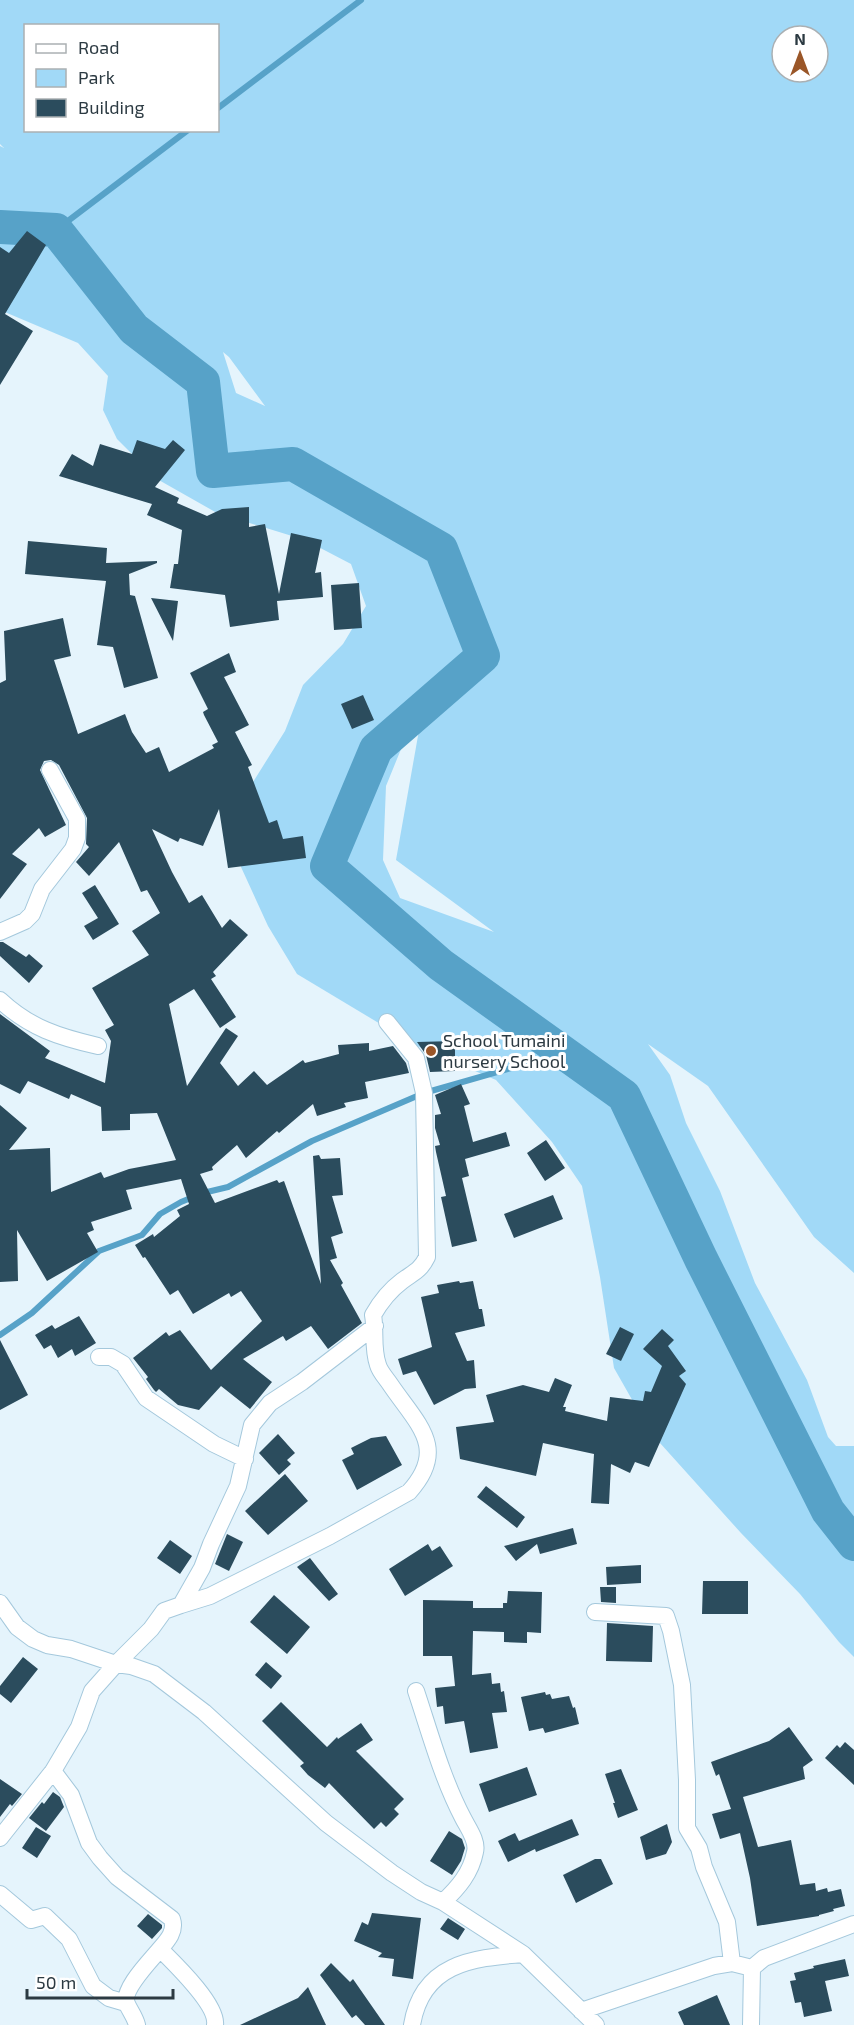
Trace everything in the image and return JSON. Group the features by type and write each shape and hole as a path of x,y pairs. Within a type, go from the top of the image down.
{"street":[{"path":"0,932 25,921 32,914 42,889 74,846 78,822 50,770"},
{"path":"0,1000 16,1015 40,1029 58,1037 98,1046"},
{"path":"0,1838 53,1771 79,1727 92,1691 151,1629 164,1611 210,1596 330,1536 409,1492 419,1481 430,1455 428,1440 378,1366 373,1338 375,1326 373,1315 382,1300 402,1281 421,1269 427,1257 424,1093 416,1058 387,1022"},
{"path":"181,1605 202,1568 238,1486 252,1425 270,1403 302,1382 375,1326"},
{"path":"99,1357 111,1357 123,1364 146,1398 214,1444 245,1459"},
{"path":"0,1603 17,1627 33,1639 154,1674 204,1712 326,1823 392,1873 421,1892 443,1902 523,1953 596,2025"},
{"path":"595,1612 666,1616 682,1686 687,1828 699,1848 704,1867 727,1922 732,1963"},
{"path":"416,1691 436,1752 462,1816 471,1832 476,1850 462,1884 443,1902"},
{"path":"53,1771 70,1795 88,1843 117,1877 172,1919 174,1923 171,1936 136,1979 127,1994 126,2003"},
{"path":"0,1894 31,1920 45,1916 53,1922 69,1939 93,1986 108,1998 126,2003 134,2014 137,2025"},
{"path":"751,2025 752,1968 764,1958 854,1924"},
{"path":"160,1949 208,2005 216,2020 215,2025"},
{"path":"412,2025 414,2012 430,1982 450,1968 495,1956 523,1953"},
{"path":"581,2011 684,1975 732,1963 752,1968"}],"green space":[{"path":"0,0 854,0 854,1273 814,1237 708,1086 648,1044 670,1075 686,1123 720,1191 755,1283 807,1380 828,1437 836,1446 854,1446 854,1657 800,1594 741,1533 651,1433 614,1368 600,1277 582,1186 552,1142 496,1080 417,1046 297,974 268,926 241,867 248,790 285,731 303,685 343,644 366,606 351,564 305,540 217,513 157,479 117,439 103,410 108,376 78,343 0,310 0,146 4,148 0,144","holes":["223,352 265,406 236,393","424,702 396,860 494,932 400,898 383,860 386,786 419,705"]}],"building":[{"path":"27,231 46,245 5,314 33,331 0,385 0,247 9,253"},
{"path":"137,440 165,449 173,440 185,450 155,487 179,498 177,503 207,516 222,509 249,507 249,527 265,524 279,594 291,533 322,540 315,573 321,572 323,597 277,601 279,620 230,627 225,595 170,588 174,564 178,564 182,530 147,515 152,504 59,476 72,454 93,466 100,444 132,454"},
{"path":"28,541 107,548 106,563 157,561 157,563 129,574 130,595 135,596 158,678 124,688 113,647 97,645 106,581 25,574"},
{"path":"359,583 362,628 334,630 331,585"},
{"path":"151,598 178,601 173,641"},
{"path":"63,618 71,656 54,660 78,734 125,714 132,732 146,753 159,747 169,772 214,748 212,745 218,742 203,712 208,709 190,673 229,653 236,672 224,677 249,725 235,732 252,765 248,767 269,823 277,820 283,839 303,836 306,858 228,868 219,809 203,846 180,838 178,842 152,829 189,903 202,895 222,928 230,919 248,935 213,972 216,976 211,979 236,1017 220,1028 194,989 169,1004 187,1086 226,1028 238,1036 220,1063 238,1086 254,1071 267,1085 303,1060 305,1063 339,1054 338,1045 369,1043 369,1051 393,1046 406,1063 409,1073 365,1082 368,1098 344,1103 346,1107 317,1116 313,1104 246,1158 237,1145 212,1167 213,1170 200,1174 215,1203 277,1180 279,1183 284,1181 321,1284 313,1156 319,1155 321,1159 340,1158 343,1195 332,1196 343,1233 331,1237 337,1258 330,1260 362,1323 328,1349 311,1326 286,1341 283,1336 243,1359 272,1382 250,1409 221,1386 199,1410 178,1405 159,1389 156,1392 154,1390 146,1379 148,1377 133,1358 166,1332 169,1336 180,1330 211,1370 262,1321 241,1291 231,1297 229,1293 193,1314 178,1290 170,1295 135,1245 153,1234 154,1237 180,1216 177,1210 189,1204 181,1179 126,1190 132,1209 91,1222 94,1230 87,1233 98,1252 47,1281 17,1230 18,1281 0,1282 0,1105 27,1128 9,1150 50,1148 51,1192 101,1172 104,1178 129,1169 176,1160 157,1113 130,1114 130,1130 102,1131 101,1107 71,1094 69,1099 28,1081 20,1094 0,1084 0,1014 50,1051 45,1058 105,1083 111,1041 105,1030 114,1025 92,988 149,955 132,931 160,913 147,890 141,892 119,842 89,876 76,862 89,847 86,844 87,818 59,765 51,760 44,761 40,770 66,825 45,837 39,828 12,854 27,864 0,899 0,683 6,680 4,631"},
{"path":"363,695 374,720 352,729 341,704"},
{"path":"95,885 119,924 93,940 84,926 98,918 82,893"},
{"path":"0,942 26,957 29,954 43,966 29,983 0,956"},
{"path":"455,1041 455,1071 430,1072 426,1055 417,1042"},
{"path":"461,1084 470,1104 464,1106 473,1142 506,1132 510,1146 465,1159 469,1176 462,1178 477,1241 452,1247 441,1197 446,1196 435,1146 440,1145 435,1128 435,1115 441,1114 435,1095"},
{"path":"546,1140 565,1168 545,1181 527,1153"},
{"path":"553,1195 563,1219 514,1238 504,1214"},
{"path":"459,1281 460,1283 473,1281 485,1326 455,1333 467,1361 474,1360 476,1388 465,1389 434,1405 416,1371 403,1375 398,1359 432,1347 421,1297 439,1293 437,1285"},
{"path":"79,1316 96,1343 75,1356 72,1349 58,1358 51,1345 44,1349 35,1335 52,1325 55,1329"},
{"path":"620,1327 634,1334 621,1361 606,1354"},
{"path":"662,1329 674,1340 668,1346 686,1371 679,1376 686,1384 649,1467 635,1462 630,1473 611,1464 609,1504 591,1503 594,1454 543,1443 536,1476 460,1459 456,1427 494,1422 486,1395 523,1385 549,1392 555,1378 572,1385 563,1407 566,1407 565,1411 607,1421 610,1397 643,1401 645,1391 651,1392 662,1366 643,1349"},
{"path":"0,1340 28,1395 0,1410"},
{"path":"278,1434 295,1453 287,1460 291,1464 279,1475 259,1453"},
{"path":"386,1436 402,1465 357,1490 342,1460 354,1454 351,1448 371,1438"},
{"path":"285,1474 308,1501 268,1535 245,1511"},
{"path":"486,1486 525,1517 517,1528 477,1497"},
{"path":"573,1528 577,1544 540,1554 537,1544 516,1561 504,1546"},
{"path":"227,1534 243,1542 229,1571 215,1564"},
{"path":"170,1540 192,1556 180,1574 157,1558"},
{"path":"428,1544 432,1551 440,1546 453,1566 405,1596 389,1569"},
{"path":"310,1558 338,1594 329,1601 297,1567"},
{"path":"641,1565 641,1583 607,1585 606,1567"},
{"path":"703,1581 748,1581 748,1614 702,1614"},
{"path":"600,1587 616,1587 616,1603 601,1602"},
{"path":"508,1591 542,1592 541,1633 527,1632 527,1643 504,1642 504,1632 473,1631 472,1675 491,1673 492,1684 500,1683 501,1692 504,1691 507,1712 492,1713 498,1748 470,1753 464,1721 445,1724 443,1706 437,1707 435,1688 455,1686 452,1656 423,1656 423,1600 473,1601 473,1608 503,1608 503,1603 507,1603"},
{"path":"274,1595 310,1627 287,1654 250,1622"},
{"path":"607,1623 653,1626 652,1662 606,1661"},
{"path":"23,1657 38,1669 11,1703 0,1694 0,1686"},
{"path":"266,1662 282,1676 271,1689 255,1675"},
{"path":"545,1692 546,1695 550,1694 552,1699 569,1696 573,1708 575,1707 579,1724 545,1733 543,1728 529,1731 521,1697"},
{"path":"281,1702 327,1747 337,1737 338,1739 361,1723 373,1740 356,1751 404,1799 394,1809 399,1814 386,1827 381,1822 374,1829 329,1783 325,1788 308,1775 300,1766 304,1763 262,1721"},
{"path":"789,1727 813,1760 803,1767 805,1779 743,1797 758,1847 791,1840 800,1885 815,1883 816,1891 827,1888 828,1892 841,1889 845,1906 819,1916 757,1926 740,1833 720,1839 712,1814 731,1809 719,1774 716,1776 711,1762 769,1741"},
{"path":"845,1742 854,1750 854,1785 825,1758 837,1745 840,1748"},
{"path":"527,1767 537,1795 489,1812 479,1784"},
{"path":"621,1769 638,1810 618,1818 605,1774"},
{"path":"0,1779 22,1794 0,1817"},
{"path":"53,1792 60,1797 64,1807 46,1831 29,1818"},
{"path":"572,1819 579,1835 536,1852 535,1849 508,1862 498,1841 515,1833 519,1841"},
{"path":"667,1824 672,1842 666,1854 646,1860 640,1837"},
{"path":"36,1827 51,1836 37,1858 22,1848"},
{"path":"449,1831 462,1839 465,1848 461,1861 452,1875 430,1861"},
{"path":"595,1859 601,1859 613,1884 576,1903 563,1875"},
{"path":"372,1913 421,1918 413,1979 392,1976 394,1959 378,1957 382,1953 354,1941 362,1922 368,1925"},
{"path":"148,1914 162,1925 152,1939 137,1926"},
{"path":"448,1918 465,1929 458,1940 440,1929"},
{"path":"845,1959 849,1976 825,1981 832,2011 804,2017 801,2002 795,2003 790,1981 796,1980 794,1973"},
{"path":"331,1963 350,1982 353,1979 385,2025 365,2025 356,2015 352,2018 320,1975"},
{"path":"308,1987 326,2025 240,2025 298,1998"},
{"path":"717,1995 730,2025 684,2025 678,2012"}],"waterway":[{"path":"219,107 361,0"},
{"path":"56,230 185,132"},
{"path":"0,227 56,230 134,329 203,382 213,471 293,464 441,549 483,656 376,749 327,866 441,965 624,1096 701,1259 828,1511 854,1544"},
{"path":"0,1335 32,1313 99,1251 142,1235 160,1214 181,1202 203,1193 228,1187 312,1141 424,1093 511,1068 569,1057"}],"place":[{"name":"School Tumaini nursery School","path":"431,1051"}]}
